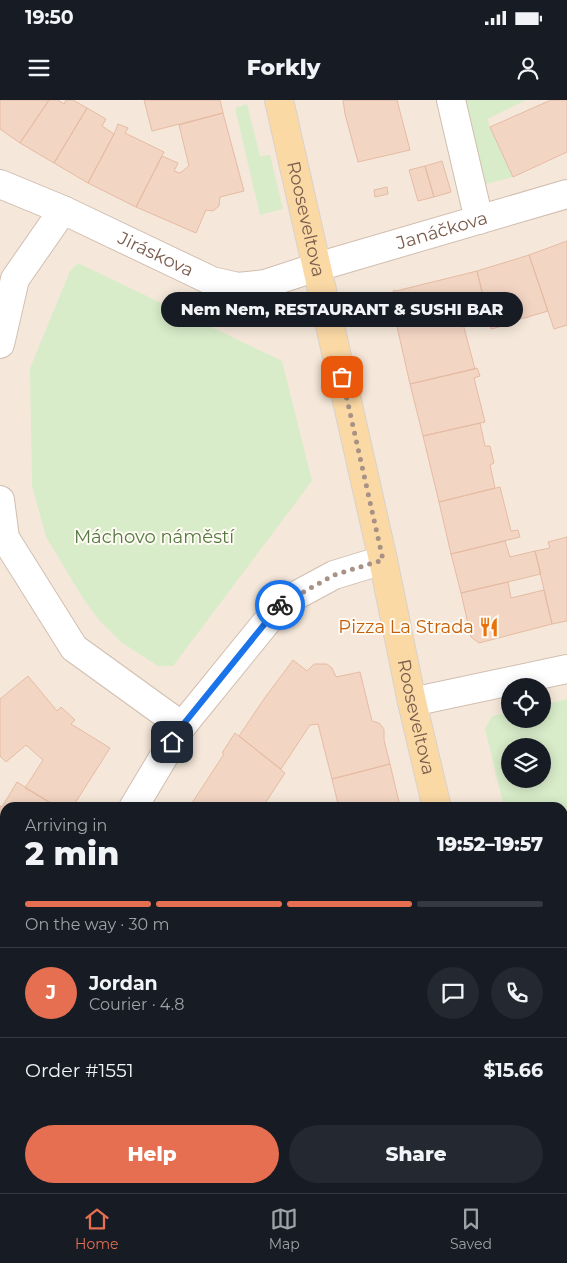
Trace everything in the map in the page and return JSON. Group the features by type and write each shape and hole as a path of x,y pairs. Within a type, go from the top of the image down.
{"main road":[{"name":"Rooseveltova","path":"279,100 436,802"}],"street":[{"path":"451,100 479,220"},
{"name":"Jiráskova","path":"0,184 62,210 212,281 238,287 265,284 317,267"},
{"name":"Janáčkova","path":"317,267 567,194"},
{"path":"0,344 15,279 62,210"},
{"path":"0,500 5,538 74,648 182,726"},
{"path":"137,802 182,726 282,603 334,575 383,560"},
{"path":"412,702 567,668"}],"shaded area":[{"path":"0,100 567,100 567,802 0,802"}],"green space":[{"path":"461,100 526,100 487,119 513,177 482,185"},
{"path":"247,104 260,156 270,155 283,209 260,215 235,108"},
{"name":"Máchovo náměstí","path":"78,263 282,361 312,481 173,666 158,666 121,642 99,620 84,600 46,537 32,486 30,368 70,271"},
{"path":"567,699 567,802 503,802 485,729 492,716 501,714 501,728 551,728 551,703"}],"building":[{"path":"0,100 49,100 20,143 0,129"},
{"path":"49,100 58,100 64,104 66,100 73,100 87,108 54,163 20,143"},
{"path":"144,100 220,100 223,113 152,131"},
{"path":"343,100 397,100 410,150 358,162"},
{"path":"551,100 567,100 567,152 513,177 490,127"},
{"path":"87,108 106,119 102,126 114,134 88,183 54,163"},
{"path":"223,113 244,191 220,197 219,206 213,211 206,210 196,233 136,207 162,156 178,163 174,171 180,173 189,166 179,125"},
{"path":"118,124 128,128 125,133 164,152 136,207 88,183"},
{"path":"442,161 451,192 434,197 425,166"},
{"path":"425,166 434,197 418,201 409,170"},
{"path":"387,187 388,194 375,197 374,190"},
{"path":"567,241 567,325 554,329 529,255"},
{"path":"529,255 548,311 514,321 515,323 491,329 477,271"},
{"path":"477,271 487,314 462,320 475,369 410,384 391,300 388,299 394,290"},
{"path":"477,368 480,376 474,378 485,422 423,436 410,384"},
{"path":"480,423 485,446 490,446 494,463 490,465 495,488 439,502 423,436"},
{"path":"500,487 511,531 518,530 520,537 451,554 439,502"},
{"path":"567,537 567,621 552,624 535,551 550,548 548,542"},
{"path":"505,541 510,557 535,551 541,574 461,593 451,554"},
{"path":"508,582 511,598 544,590 552,624 479,643 471,637 461,593"},
{"path":"293,660 307,671 314,664 327,664 332,668 336,677 360,672 372,721 379,723 384,729 384,740 390,764 332,779 318,724 310,725 281,769 239,736"},
{"path":"28,676 57,711 61,707 75,720 71,724 110,748 76,802 49,802 25,788 43,760 26,745 6,762 0,756 0,699"},
{"path":"235,733 285,773 266,802 193,802 224,754 222,753"},
{"path":"390,764 399,802 338,802 332,779"},
{"path":"17,782 49,802 5,802"}],"way so far":[{"path":"280,605 334,575 383,560 342,377"}],"place":[{"name":"Nem Nem, RESTAURANT & SUSHI BAR","path":"342,377"},
{"name":"Pizza La Strada","path":"489,627"}],"route":[{"path":"172,742 182,726 280,605"}]}
